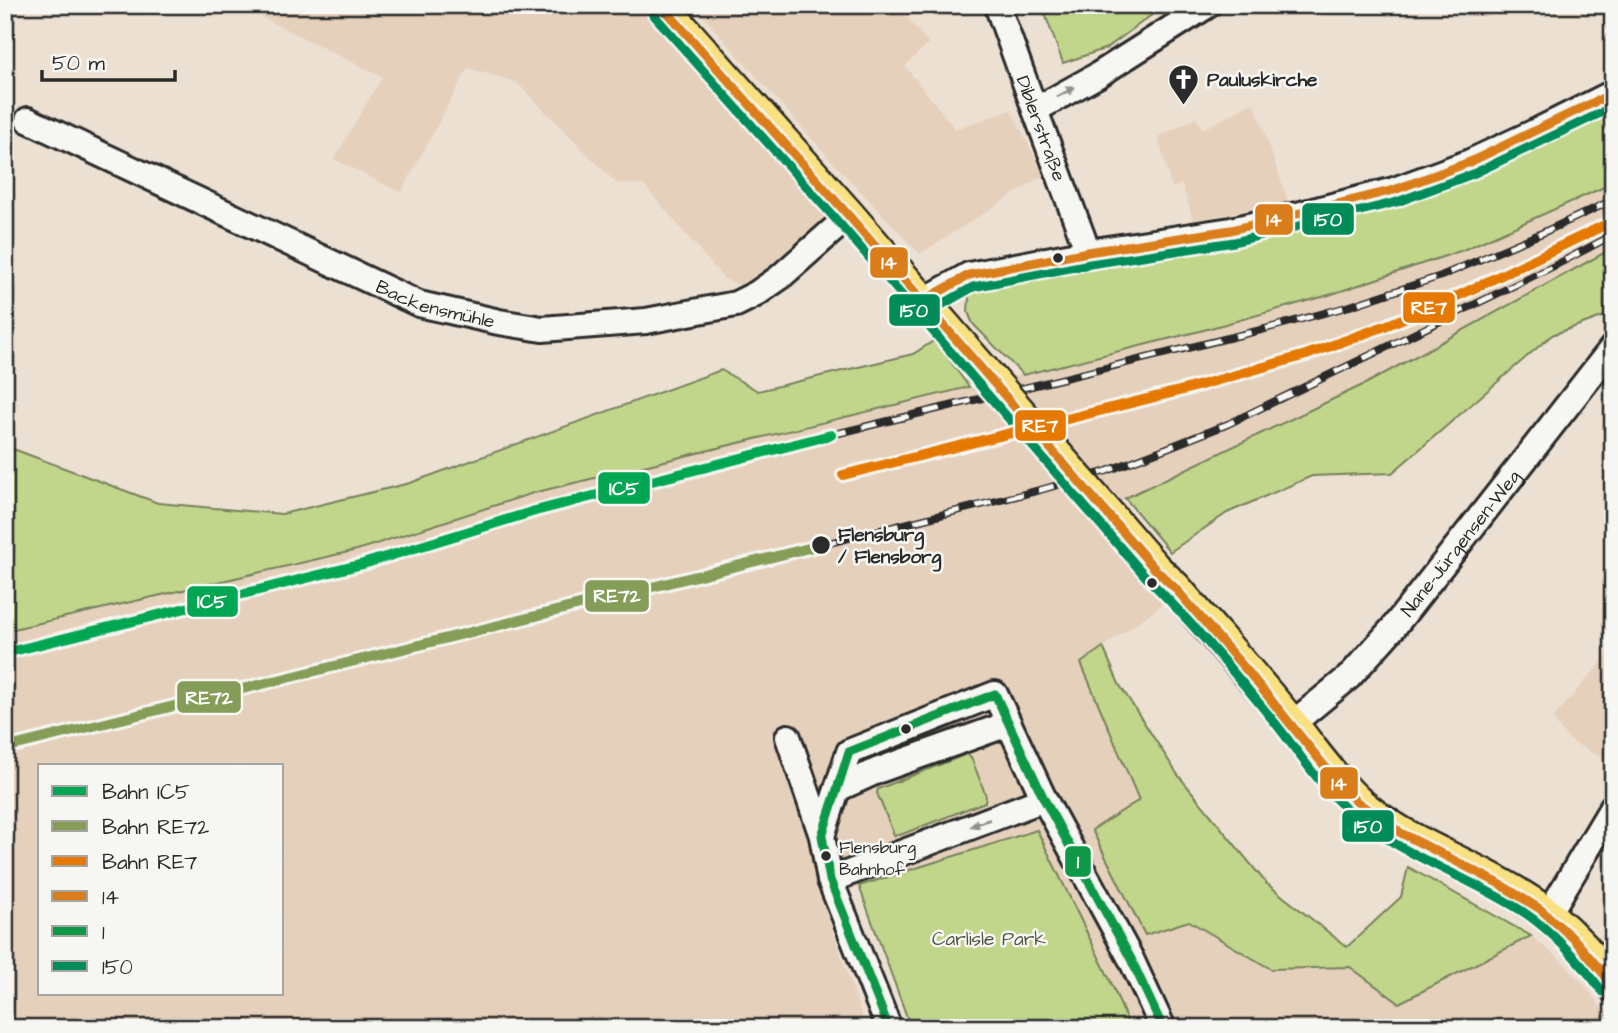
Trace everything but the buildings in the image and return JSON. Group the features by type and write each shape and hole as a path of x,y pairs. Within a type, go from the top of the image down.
{"main road":[{"path":"661,5 849,216 1155,569 1175,588 1341,785 1387,825 1424,847 1479,873 1548,915 1576,941 1613,985"}],"street":[{"name":"Diblerstraße","path":"997,5 1088,251"},
{"path":"1035,110 1098,75 1208,5"},
{"path":"923,301 969,275 1088,251 1231,230 1394,190 1470,162 1613,93"},
{"name":"Backensmühle","path":"28,120 419,304 542,329 646,321 736,304 779,278 849,216"},
{"name":"Nane-Jürgensen-Weg","path":"1292,724 1349,677 1393,628 1613,347"},
{"path":"822,836 849,752 995,694 1044,799 1131,959 1163,1028"},
{"path":"837,789 879,770 1008,724"},
{"path":"788,737 822,836 830,880 889,1028"},
{"path":"830,880 1044,799"},
{"path":"1548,915 1613,806"}],"shaded area":[{"path":"237,5 642,5 835,215 746,288 724,279 644,185 616,183 516,82 468,68 401,193 334,159 382,77"},
{"path":"693,5 895,5 929,43 905,66 955,129 1011,110 1044,175 920,254 829,158"},
{"path":"1251,104 1255,105 1288,201 1193,220 1182,184 1172,188 1158,137 1196,118 1203,129"},
{"path":"1613,183 1613,248 1367,383 1125,498 1095,519 1166,602 1081,663 1140,801 1092,831 1189,921 1271,969 1350,967 1399,1003 1531,936 1562,961 1588,989 1613,1024 1613,1028 1130,1028 1110,980 1037,830 822,899 866,1028 5,1028 5,631 357,550 533,493 1200,331 1329,295 1463,250"},
{"path":"1613,649 1613,764 1571,741 1553,718"}],"green space":[{"path":"1056,5 1165,5 1107,48 1063,63 1044,11"},
{"path":"1613,102 1613,183 1463,250 1329,295 1200,331 1023,375 973,324 968,312 969,296 979,288 1001,279 1281,232 1401,198"},
{"path":"1613,248 1613,313 1552,335 1392,473 1312,476 1227,513 1170,552 1125,498 1367,383"},
{"path":"935,340 969,387 533,493 357,550 5,631 5,446 158,503 282,514 410,483 721,370 758,391 913,354"},
{"path":"1103,647 1119,684 1178,775 1266,883 1347,947 1401,897 1408,867 1531,936 1399,1003 1350,967 1271,969 1189,921 1145,935 1092,830 1139,800 1081,663"},
{"path":"967,754 971,757 986,796 985,802 894,835 877,793 878,789"},
{"name":"Carlisle Park","path":"1037,830 1110,980 1130,1028 911,1028 859,886"}],"railway":[{"path":"831,435 1350,306 1441,276 1613,200"},
{"path":"821,545 1040,490 1107,471 1167,448 1228,424 1613,235"}],"rail line":[{"name":"RE7","path":"843,475 1183,390 1306,355 1462,294 1613,221"},
{"name":"IC5","path":"5,653 363,564 535,511 831,435"},
{"name":"RE72","path":"5,748 821,545"}],"transit line":[{"name":"14","path":"661,5 849,216 1155,569 1175,588 1357,802 1401,833 1498,883 1540,909 1574,939 1613,985"},
{"name":"150","path":"652,13 840,224 1146,577 1213,648 1320,782 1340,803 1392,842 1525,913 1567,950 1603,992"},
{"name":"14","path":"923,301 969,275 1088,252 1231,230 1394,190 1470,162 1613,93"},
{"name":"150","path":"929,312 973,287 1090,264 1234,242 1397,202 1475,173 1613,107"},
{"name":"1","path":"995,694 1044,799 1131,959 1163,1028"},
{"name":"1","path":"889,1028 830,880 822,836 849,752 995,694"}],"place":[{"name":"Pauluskirche","path":"1184,106"},
{"name":"Flensburg / Flensborg","path":"821,545"},
{"name":"Flensburg Bahnhof","path":"826,856"}]}
